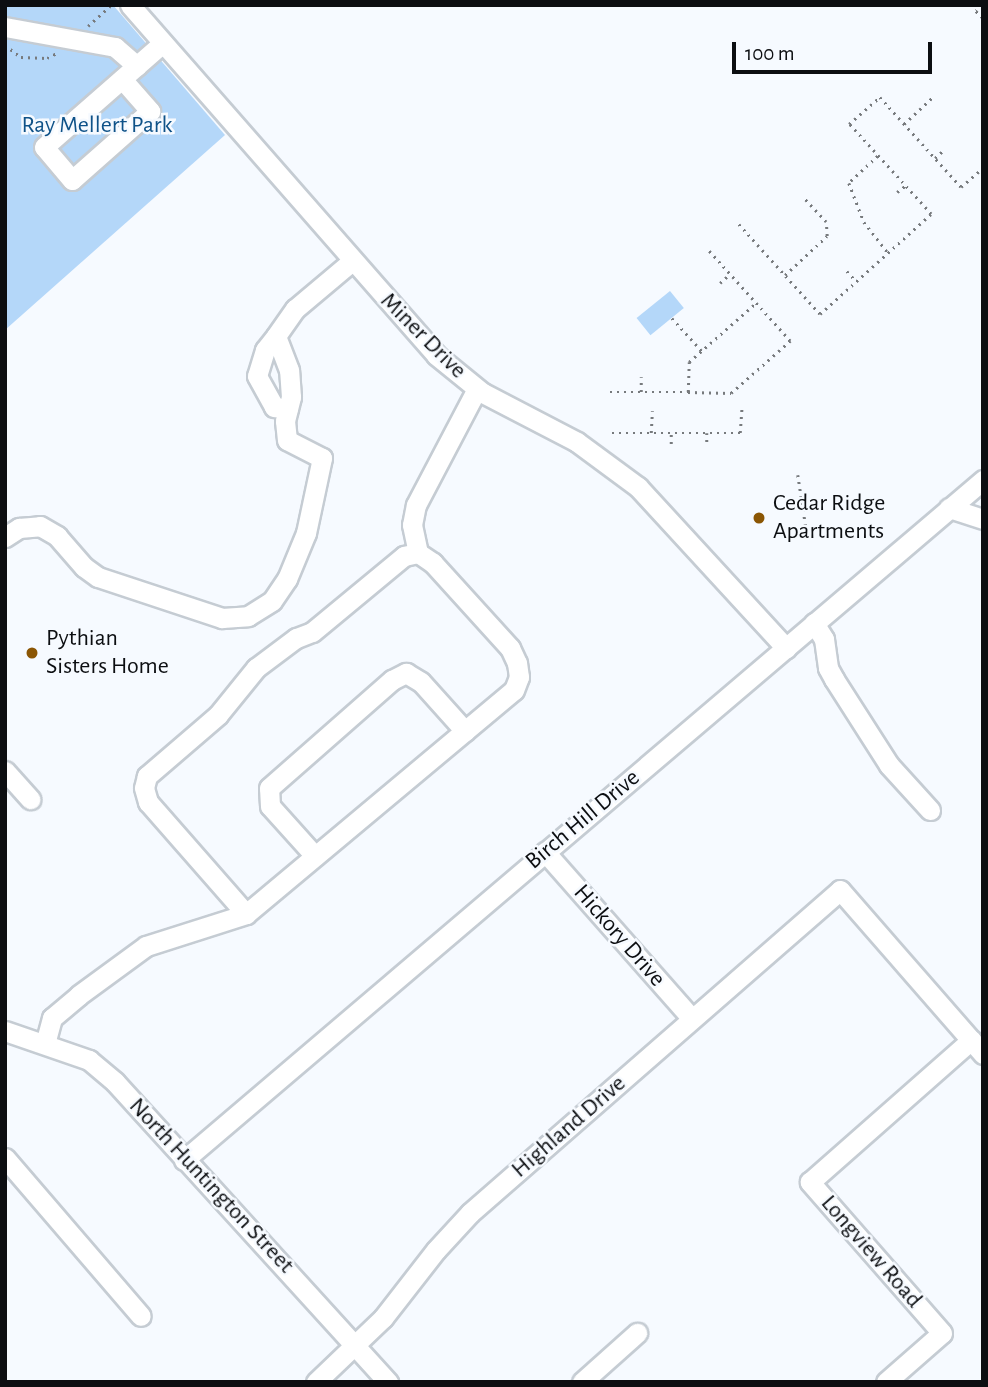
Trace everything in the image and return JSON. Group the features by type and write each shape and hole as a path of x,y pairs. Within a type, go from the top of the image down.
{"street":[{"name":"Miner Drive","path":"130,5 351,261 436,355 477,389 509,409 577,442 638,487 786,648"},
{"path":"5,27 116,47 129,72 150,111 72,180 44,147 129,72 163,43"},
{"path":"288,409 274,407 266,398 257,376 265,350 295,310 351,261"},
{"path":"5,537 19,528 40,526 57,536 84,567 98,577 222,618 248,616 272,601 287,579 306,533 322,458 286,440 291,397 289,370 276,336"},
{"path":"44,1044 52,1018 146,946 246,914 514,691 519,677 517,663 510,648 433,563 418,553 412,525 416,505 477,389"},
{"name":"Birch Hill Drive","path":"184,1160 983,480"},
{"path":"949,508 983,519"},
{"path":"246,914 148,802 144,788 147,776 218,715 256,668 296,638 312,632 404,556 418,553"},
{"path":"814,623 824,639 828,668 834,679 889,765 930,810"},
{"path":"315,856 270,806 270,788 392,680 406,673 421,682 465,731"},
{"path":"5,771 30,799"},
{"name":"Hickory Drive","path":"545,852 692,1019"},
{"name":"Highland Drive","path":"316,1382 356,1346 390,1309 458,1225 840,890 977,1047"},
{"name":"North Huntington Street","path":"5,1031 89,1060 115,1082 388,1382"},
{"name":"Longview Road","path":"886,1382 942,1333 810,1182 977,1047"},
{"path":"6,1162 141,1316"},
{"path":"582,1382 637,1334"}],"path":[{"path":"973,5 983,18"},
{"path":"976,10 982,5"},
{"path":"904,124 934,96"},
{"path":"739,224 820,314 931,214 849,124 880,97 961,187 983,168"},
{"path":"935,158 945,149"},
{"path":"849,183 878,156"},
{"path":"844,178 849,183 864,222 888,253"},
{"path":"897,192 905,186"},
{"path":"785,275 827,236 826,222 803,197"},
{"path":"610,391 731,393 790,341 708,250"},
{"path":"847,271 856,281"},
{"path":"720,283 730,274"},
{"path":"688,392 689,362 756,303"},
{"path":"672,318 702,351"},
{"path":"640,392 641,376"},
{"path":"612,433 740,433 742,407"},
{"path":"651,433 652,411"},
{"path":"671,433 671,443"},
{"path":"707,433 707,443"},
{"path":"798,475 807,534"}],"green space":[{"name":"Ray Mellert Park","path":"5,5 113,5 225,135 5,330"},
{"path":"670,291 684,308 650,335 637,318"}],"place":[{"name":"Cedar Ridge Apartments","path":"759,518"},
{"name":"Pythian Sisters Home","path":"32,653"}]}
